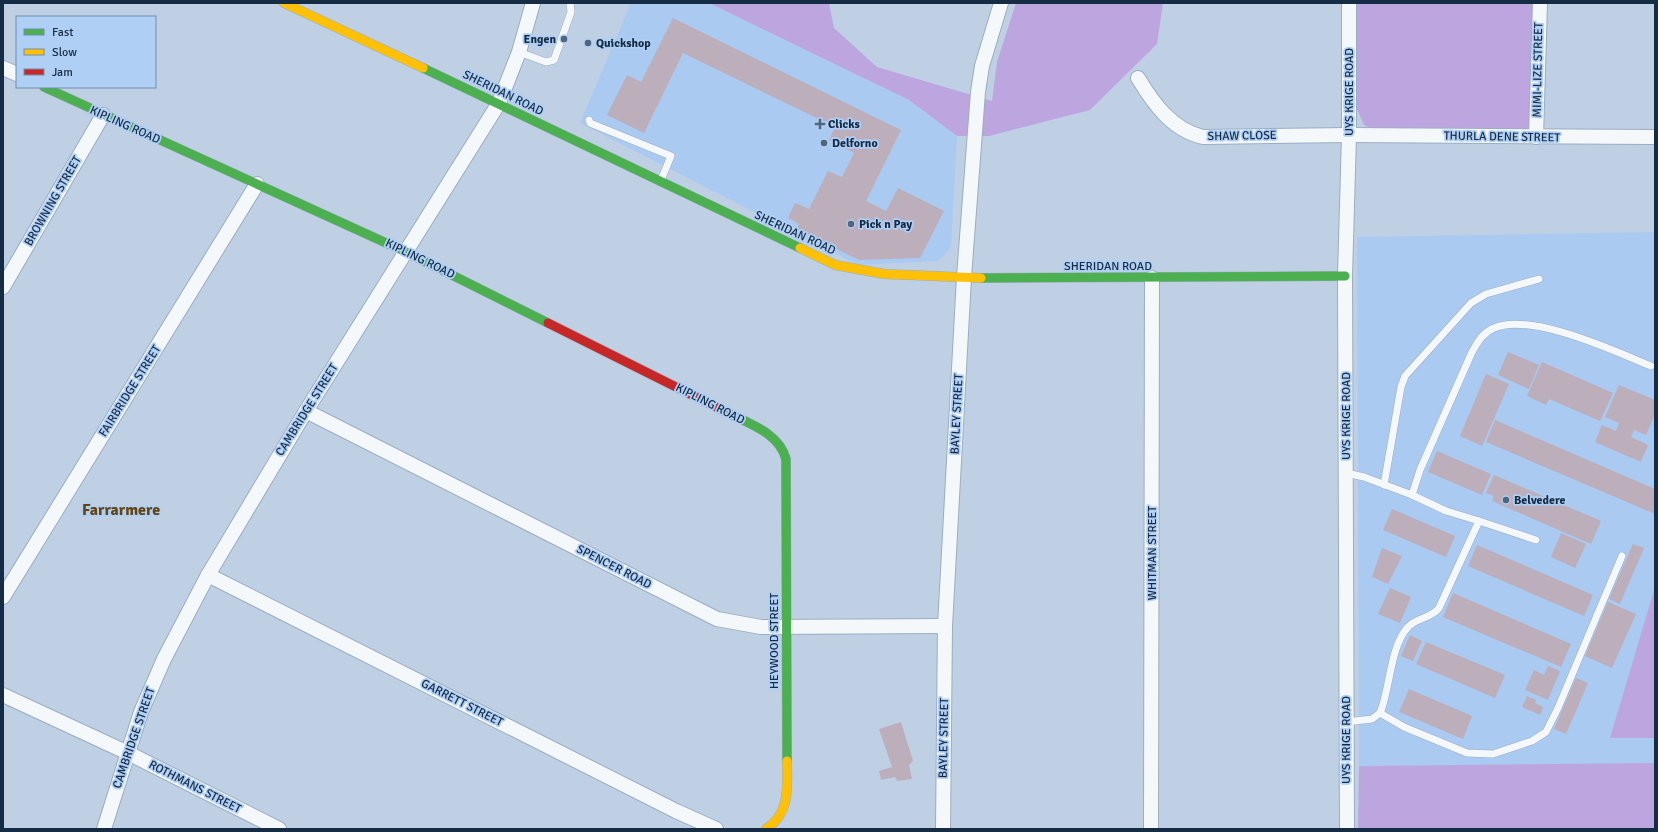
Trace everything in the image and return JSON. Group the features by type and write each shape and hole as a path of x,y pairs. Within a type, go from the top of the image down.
{"street":[{"name":"SHERIDAN ROAD","path":"284,3 836,265 884,274 964,278 1346,276"},
{"name":"CAMBRIDGE STREET","path":"104,829 141,712 164,659 208,575 306,411 499,104 519,52 533,3"},
{"name":"BAYLEY STREET","path":"943,829 946,626 964,278 978,92 982,66 1001,3"},
{"name":"UYS KRIGE ROAD","path":"1347,829 1346,276 1349,135 1349,3"},
{"name":"MIMI-LIZE STREET","path":"1536,138 1540,3"},
{"path":"3,68 16,74"},
{"name":"SHAW CLOSE","path":"1138,78 1152,102 1174,123 1191,134 1203,137 1349,135"},
{"name":"KIPLING ROAD","path":"46,88 406,252 765,432 774,438 785,451"},
{"name":"BROWNING STREET","path":"3,287 103,115"},
{"name":"THURLA DENE STREET","path":"1349,135 1536,138 1655,137"},
{"name":"FAIRBRIDGE STREET","path":"3,597 257,184"},
{"name":"WHITMAN STREET","path":"1151,829 1152,278"},
{"name":"SPENCER ROAD","path":"306,411 717,619 742,625 786,628 946,626"},
{"name":"HEYWOOD STREET","path":"769,827 783,811 787,796 786,628 788,474 785,451"},
{"name":"GARRETT STREET","path":"208,575 676,811 716,829"},
{"name":"ROTHMANS STREET","path":"3,695 128,753 279,829"}],"lane":[{"path":"519,52 546,62 554,60 571,12 570,3"},
{"path":"589,120 590,122 671,156 660,182"},
{"path":"1384,485 1401,388 1405,376 1471,303 1486,294 1540,279"},
{"path":"1412,495 1420,470 1472,352 1480,338 1494,328 1520,324 1574,336 1651,366"},
{"path":"1346,473 1412,495 1446,510 1536,540"},
{"path":"1346,722 1372,719 1380,713 1397,648 1407,628 1416,621 1437,612 1440,608 1478,521"},
{"path":"1380,713 1404,727 1467,753 1493,754 1532,741 1546,732 1622,556"}],"shaded area":[{"path":"631,3 709,3 909,100 957,136 951,247 939,261 858,265 580,123"},
{"path":"709,3 829,3 834,28 877,67 992,101 997,62 1016,3 1163,3 1157,44 1090,110 989,136 957,136 909,100"},
{"path":"1357,3 1538,3 1530,128 1525,132 1375,130 1364,125 1356,107"},
{"name":"Belvedere","path":"1655,232 1655,764 1359,766 1357,237"},
{"path":"1655,587 1655,738 1610,738"},
{"path":"1655,763 1655,829 1358,829 1359,766"}],"building":[{"path":"673,18 901,130 866,201 886,211 898,188 944,211 920,258 859,260 796,229 799,224 788,218 795,203 809,209 828,171 842,177 854,153 829,140 835,127 683,53 644,133 607,115 627,75 641,82"},
{"path":"1508,352 1539,365 1529,389 1498,375"},
{"path":"1542,362 1613,393 1600,421 1549,399 1546,405 1527,396"},
{"path":"1486,374 1509,384 1482,446 1460,436"},
{"path":"1619,385 1655,400 1655,414 1646,435 1634,430 1631,437 1648,445 1641,462 1595,442 1602,425 1616,431 1619,423 1605,417"},
{"path":"1495,420 1655,489 1655,514 1486,442"},
{"path":"1437,451 1491,474 1482,495 1428,472"},
{"path":"1494,475 1601,521 1591,544 1492,501 1494,496 1486,493"},
{"path":"1392,509 1455,536 1446,557 1383,530"},
{"path":"1561,533 1586,544 1575,568 1551,557"},
{"path":"1633,544 1644,548 1620,604 1609,599"},
{"path":"1477,545 1593,595 1584,616 1468,566"},
{"path":"1382,548 1402,556 1388,584 1372,577"},
{"path":"1390,588 1411,597 1400,623 1378,614"},
{"path":"1453,593 1571,644 1561,667 1443,617"},
{"path":"1608,602 1636,614 1612,668 1585,656"},
{"path":"1410,635 1422,641 1413,661 1401,656"},
{"path":"1426,642 1505,675 1495,698 1416,664"},
{"path":"1548,666 1560,671 1548,700 1525,690 1534,670 1544,675"},
{"path":"1576,678 1588,683 1566,734 1554,729"},
{"path":"1409,689 1472,716 1463,739 1399,712"},
{"path":"1527,696 1536,700 1535,703 1543,707 1540,715 1522,707"},
{"path":"901,722 913,761 909,765 912,779 897,781 895,777 881,780 879,771 892,767 879,729"}],"traffic: fast":[{"path":"423,68 800,248"},
{"path":"46,88 406,252 548,323"},
{"path":"981,278 1345,276"},
{"path":"724,411 752,424 769,435 777,442 786,459 787,761"}],"traffic: slow":[{"path":"284,3 423,68"},
{"path":"800,248 835,265 884,274 981,278"},
{"path":"766,829 774,823 784,807 787,789 787,761"}],"traffic: jam":[{"path":"548,323 724,411"}],"place":[{"name":"Engen","path":"564,39"},
{"name":"Quickshop","path":"588,43"},
{"name":"Clicks","path":"820,124"},
{"name":"Delforno","path":"824,143"},
{"name":"Pick n Pay","path":"851,224"},
{"name":"Belvedere","path":"1506,500"}],"district":[{"name":"Farrarmere","path":"121,510"}]}
